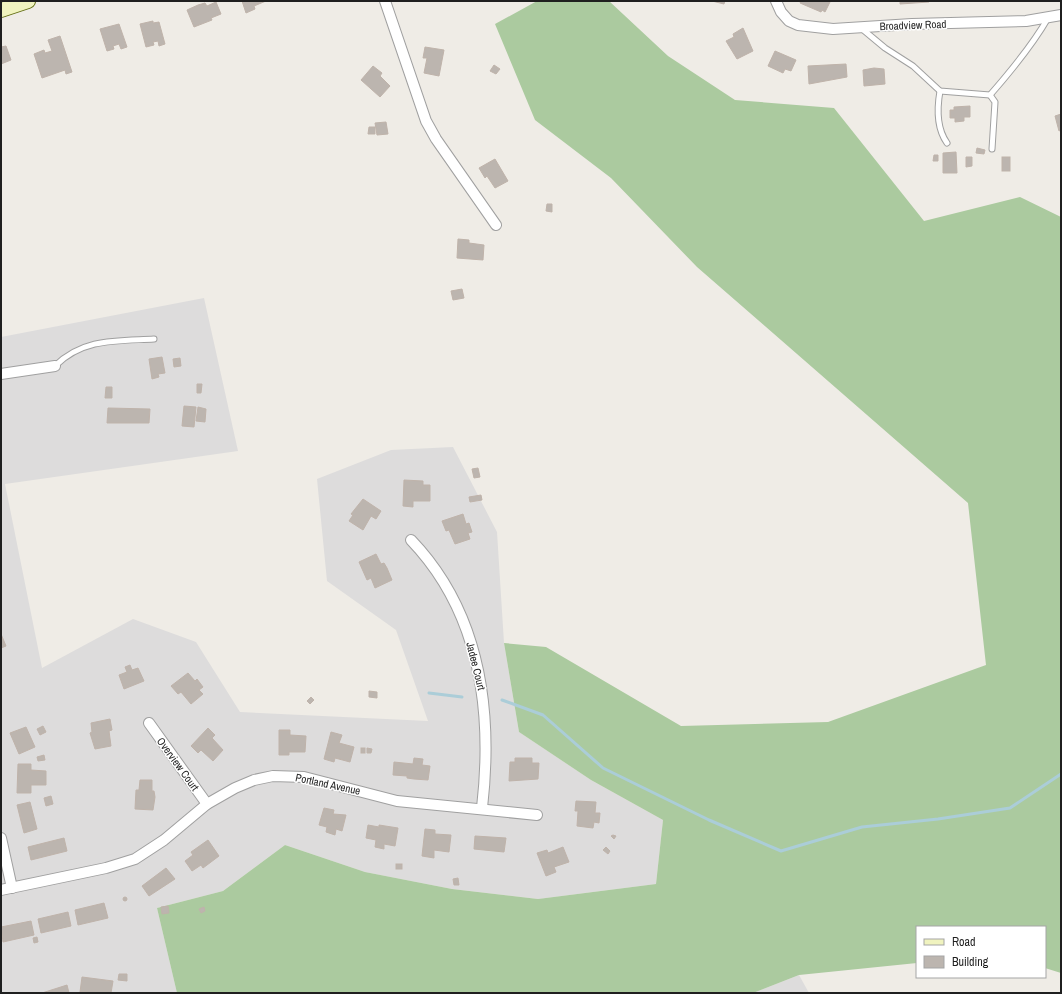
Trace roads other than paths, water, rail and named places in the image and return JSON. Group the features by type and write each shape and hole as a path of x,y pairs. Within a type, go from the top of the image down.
{"main road":[{"path":"1,10 28,1"}],"street":[{"path":"385,1 426,121 436,139 496,225"},
{"name":"Broadview Road","path":"776,1 781,12 789,22 798,25 833,29 1026,21 1061,14"},
{"path":"1,374 55,366"},
{"name":"Jadee Court","path":"411,540 426,556 452,599 463,621 475,657 482,685 486,732 485,781 482,808"},
{"name":"Overview Court","path":"149,723 207,804"},
{"name":"Portland Avenue","path":"1,890 106,868 135,858 164,840 207,804 254,780 284,775 326,782 397,801 482,808 537,815"},
{"path":"1,838 12,888"}],"lane":[{"path":"990,95 1023,56 1039,34 1048,17"},
{"path":"859,27 885,48 913,66 940,91 990,95 995,102 992,149"},
{"path":"940,91 938,101 940,126 947,143"},
{"path":"55,366 65,355 85,345 154,339"}],"waterway":[{"path":"429,693 462,697"},
{"path":"502,700 543,715 603,768 709,820 781,851 862,827 938,819 1010,808 1061,774"}]}
